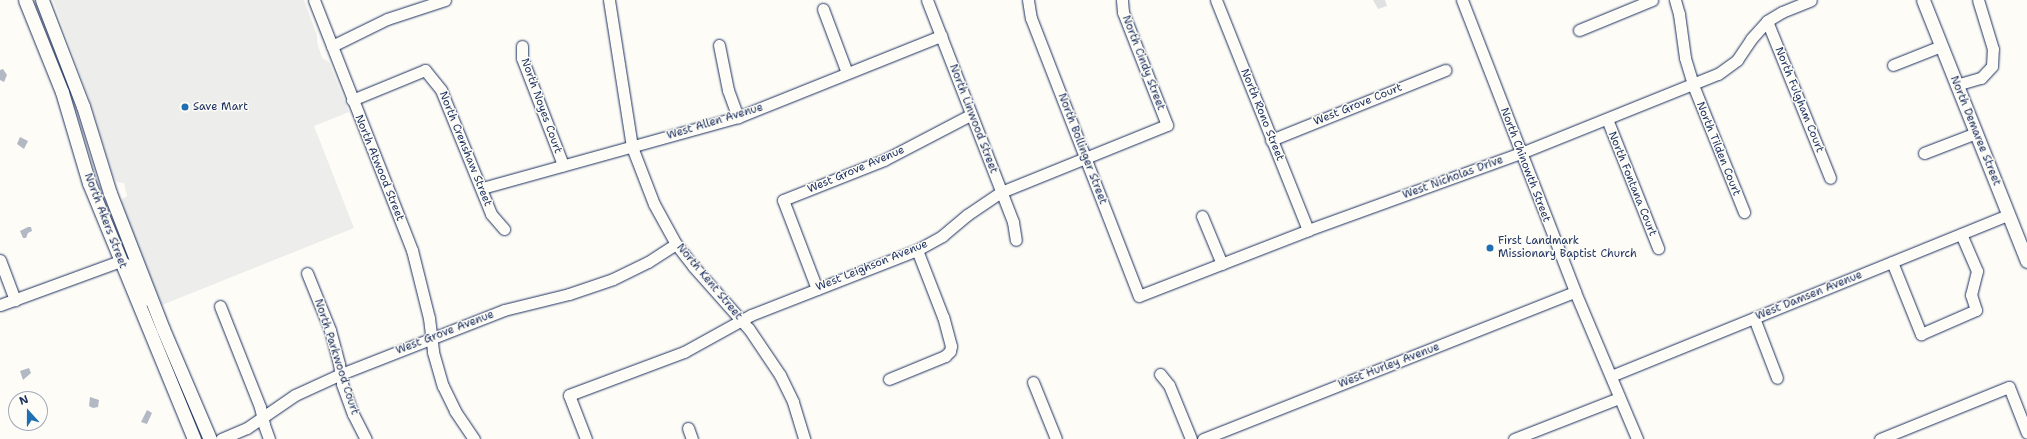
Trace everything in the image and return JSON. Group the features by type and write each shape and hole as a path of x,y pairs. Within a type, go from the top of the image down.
{"main road":[{"name":"North Akers Street","path":"25,0 62,92 89,183 194,439"},
{"name":"North Akers Street","path":"42,0 83,106 110,193 163,329 210,439"},
{"name":"North Demaree Street","path":"1923,0 2027,261"}],"street":[{"name":"North Atwood Street","path":"314,0 412,250 429,318 431,339 443,386 455,411 474,439"},
{"path":"332,46 387,19 445,0"},
{"name":"North Kent Street","path":"609,0 632,147 654,204 676,244 741,320 780,375 792,402 804,439"},
{"name":"North Linwood Street","path":"927,0 1001,192 1012,222 1016,240"},
{"name":"North Bollinger Street","path":"1028,0 1031,18 1139,296"},
{"name":"North Cindy Street","path":"1122,0 1124,12 1167,125"},
{"name":"North Rono Street","path":"1216,0 1308,230"},
{"name":"North Chinowth Street","path":"1462,0 1575,292 1637,439"},
{"path":"1578,30 1652,0"},
{"name":"North Tilden Court","path":"1675,0 1679,14 1685,58 1693,85 1744,212"},
{"name":"West Nicholas Drive","path":"1139,296 1308,230 1521,153 1718,74 1736,60 1751,39 1767,21 1782,12 1811,0"},
{"path":"1956,85 1967,77 1978,73 1987,72 1992,66 1993,53 1978,0"},
{"path":"823,9 847,74"},
{"name":"North Fulgham Court","path":"1767,21 1830,178"},
{"name":"West Allen Avenue","path":"482,188 738,117 941,36"},
{"path":"719,44 728,90 738,117"},
{"name":"North Noyes Court","path":"522,46 522,58 563,165"},
{"path":"1893,65 1941,46"},
{"name":"North Crenshaw Street","path":"352,100 425,70 441,90 448,103 491,214 504,229"},
{"name":"West Grove Court","path":"1271,140 1445,70"},
{"name":"West Grove Avenue","path":"817,289 783,200 884,160 970,114"},
{"name":"North Fontana Court","path":"1607,119 1658,248"},
{"name":"West Leighson Avenue","path":"586,439 569,395 684,352 741,320 917,250 942,236 982,204 1001,192 1167,125"},
{"path":"1924,153 1976,133"},
{"name":"West Damsen Avenue","path":"1611,376 2008,215"},
{"path":"1202,216 1222,264"},
{"path":"1892,262 1921,334 1976,310 1971,296 1977,271 1961,234"},
{"name":"West Grove Avenue","path":"222,439 247,428 295,395 341,374 504,310 569,294 613,279 648,262 676,244"},
{"path":"889,379 945,356 950,352 951,346 943,317 917,250"},
{"path":"0,260 15,300"},
{"path":"0,305 120,261 130,266 152,316 163,329"},
{"name":"North Parkwood Court","path":"307,273 330,330 353,414 366,439"},
{"name":"West Hurley Avenue","path":"1207,438 1575,292"},
{"path":"220,306 260,406 269,439"},
{"path":"1754,318 1778,378"},
{"path":"1160,374 1169,385 1191,439"},
{"path":"1033,382 1056,439"},
{"path":"1880,439 2009,387 2027,432"},
{"path":"1514,439 1619,398"},
{"path":"688,428 692,439"}],"shaded area":[{"path":"53,0 304,0 317,35 317,42 322,58 329,62 349,112 314,126 354,228 162,305 121,204 122,199 127,196 124,183 117,182 113,175 90,101"},
{"path":"1373,0 1385,0 1387,6 1378,9"},
{"path":"3,69 7,75 4,82 0,80 0,70"},
{"path":"20,137 28,141 24,149 17,144"},
{"path":"31,227 32,231 28,233 26,238 23,238 20,231"},
{"path":"29,368 31,373 23,380 20,371"},
{"path":"90,397 99,400 98,407 93,408 89,406"},
{"path":"147,410 152,413 147,424 141,422"}],"place":[{"name":"Save Mart","path":"185,107"},
{"name":"First Landmark Missionary Baptist Church","path":"1490,248"}]}
